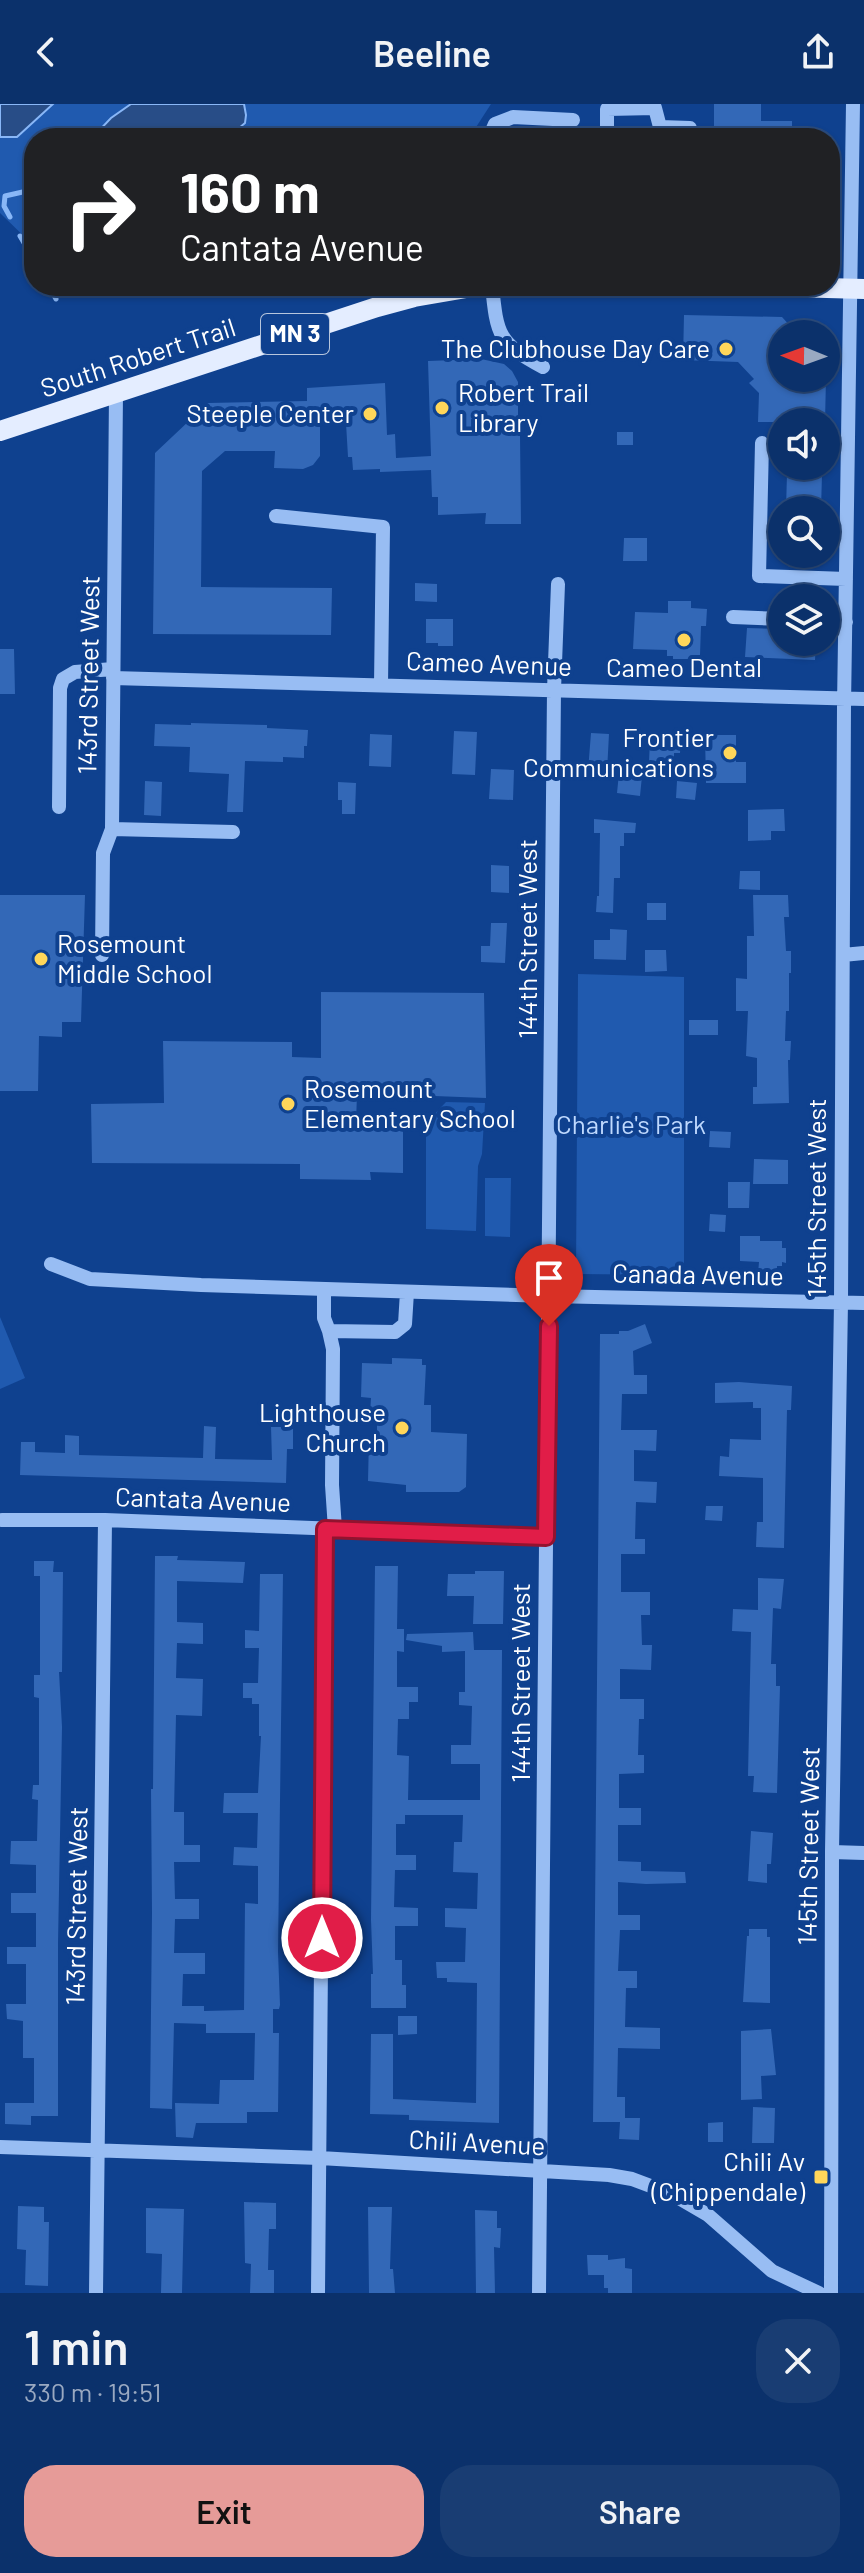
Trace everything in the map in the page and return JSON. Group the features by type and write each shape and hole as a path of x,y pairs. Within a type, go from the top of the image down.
{"main road":[{"name":"South Robert Trail","path":"0,431 377,307 420,296"}],"street":[{"name":"145th Street West","path":"831,2293 832,1852 841,1302 844,699 858,289 853,104"},
{"path":"607,128 607,109 655,108 660,127 690,128"},
{"path":"493,128 495,124 513,117 573,120"},
{"path":"493,296 495,317 509,347 543,367"},
{"name":"143rd Street West","path":"102,955 103,853 112,829 116,393"},
{"path":"762,443 759,576 846,579"},
{"path":"276,516 383,527 381,685"},
{"name":"144th Street West","path":"539,2293 554,690 558,584"},
{"path":"733,617 768,618"},
{"path":"840,622 846,622"},
{"name":"Cameo Avenue","path":"59,807 60,688 63,679 75,672 381,685 864,699"},
{"path":"112,829 233,832"},
{"path":"843,955 864,953"},
{"name":"Canada Avenue","path":"51,1264 90,1279 291,1289 864,1303"},
{"path":"318,2293 333,1349 324,1318 324,1290"},
{"path":"329,1331 395,1332 405,1324 407,1292"},
{"name":"Cantata Avenue","path":"2,1520 105,1520 546,1537"},
{"name":"143rd Street West","path":"96,2293 105,1520"},
{"path":"832,1852 864,1853"},
{"name":"Chili Avenue","path":"0,2147 320,2158 609,2175 632,2179 672,2194 708,2215 772,2271 819,2293"}],"green space":[{"path":"0,104 491,104 475,128 24,128 24,236 0,213"},
{"name":"Charlie's Park","path":"578,974 684,977 684,1275 576,1274"},
{"path":"446,1102 485,1103 482,1154 478,1166 476,1231 426,1229 426,1123"},
{"path":"485,1178 511,1178 510,1237 485,1236"},
{"path":"0,1317 25,1378 0,1389"}],"shaded area":[{"path":"0,104 53,104 17,137 0,137"},
{"path":"131,104 244,104 246,115 245,123 239,128 102,128"}],"building":[{"path":"714,104 761,104 761,121 792,121 792,128 714,128"},
{"name":"The Clubhouse Day Care","path":"684,315 782,317 785,320 768,320 768,392 826,392 825,408 768,408 768,422 758,422 759,393 749,383 754,379 738,362 683,360"},
{"path":"481,359 504,364 518,382 518,419 521,418 523,434 520,435 521,524 485,524 486,513 438,515 438,497 432,497 431,470 353,470 352,457 348,457 346,423 320,424 320,456 313,465 303,469 274,468 275,451 225,451 202,471 201,587 332,588 331,635 153,634 155,453 208,403 307,401 307,388 385,383 387,435 395,434 396,458 431,456 428,361"},
{"path":"617,432 633,432 633,445 617,445"},
{"path":"787,480 822,480 821,496 786,496"},
{"path":"624,538 647,538 647,561 623,561"},
{"path":"415,583 437,584 437,602 415,601"},
{"name":"Cameo Dental","path":"668,601 691,601 691,608 707,609 706,626 701,626 700,655 693,655 693,659 673,659 673,656 667,656 667,650 633,649 635,612 668,613"},
{"path":"426,619 453,619 453,646 426,643"},
{"path":"747,628 768,629 768,656 815,656 815,660 745,657"},
{"path":"0,649 14,649 15,694 0,694"},
{"path":"155,724 267,725 267,728 308,730 304,758 283,757 283,762 245,761 243,812 227,812 229,774 189,772 190,747 154,746"},
{"path":"454,731 477,732 475,775 452,774"},
{"path":"591,733 609,734 607,772 588,771"},
{"path":"370,734 392,735 391,767 369,766"},
{"path":"705,735 736,735 736,762 746,762 746,783 706,783"},
{"path":"650,740 681,740 680,753 674,753 674,762 649,762"},
{"path":"491,769 514,770 513,800 489,799"},
{"path":"619,773 642,776 640,796 617,793"},
{"path":"145,781 162,782 161,816 144,815"},
{"path":"677,781 697,783 695,800 676,798"},
{"path":"338,782 356,783 355,814 342,814"},
{"path":"784,809 785,831 771,831 771,840 748,841 748,810"},
{"path":"594,819 636,823 635,833 624,833 624,846 620,846 620,878 614,878 613,913 596,912 600,833 594,833"},
{"path":"491,865 509,866 509,893 491,892"},
{"path":"740,871 760,871 760,890 739,889"},
{"name":"Rosemount Middle School","path":"0,895 85,895 81,1022 62,1022 62,1037 39,1036 38,1091 0,1091"},
{"path":"753,895 788,895 789,917 784,917 786,951 791,951 785,1041 791,1041 789,1103 753,1104 753,1087 757,1087 757,1058 746,1056 748,1011 736,1011 736,978 747,979 747,936 754,936"},
{"path":"647,903 666,903 666,920 647,920"},
{"path":"491,923 507,923 505,963 481,962 481,946 490,946"},
{"path":"610,929 627,930 626,960 594,959 594,940 610,940"},
{"path":"645,950 666,950 667,971 645,972"},
{"name":"Rosemount Elementary School","path":"321,992 484,993 486,1098 357,1093 356,1124 403,1124 403,1173 370,1172 371,1180 300,1179 300,1164 92,1163 91,1104 164,1103 163,1041 292,1042 292,1057 321,1058"},
{"path":"689,1020 718,1020 718,1035 689,1035"},
{"path":"710,1131 731,1132 730,1148 709,1147"},
{"path":"754,1159 788,1160 788,1184 753,1184"},
{"path":"728,1182 750,1182 749,1208 728,1208"},
{"path":"710,1214 726,1215 725,1232 709,1231"},
{"path":"740,1236 760,1236 760,1241 782,1241 782,1248 786,1248 786,1263 777,1266 777,1274 758,1274 759,1262 740,1261"},
{"path":"645,1324 652,1343 633,1351 634,1375 647,1375 647,1394 622,1394 621,1430 657,1430 656,1451 634,1450 634,1481 657,1482 656,1503 636,1502 635,1539 645,1539 645,1554 621,1554 621,1592 650,1592 650,1615 641,1615 642,1645 652,1645 651,1670 620,1669 620,1699 644,1699 644,1719 639,1719 638,1755 644,1755 644,1773 619,1774 619,1808 641,1808 641,1825 618,1825 618,1861 641,1862 641,1871 685,1872 686,1883 618,1882 618,1915 640,1915 640,1930 620,1930 618,1971 637,1971 637,1988 626,1988 625,2027 660,2028 660,2049 618,2048 617,2097 625,2097 625,2118 640,2118 639,2140 619,2139 620,2122 593,2122 600,1334 619,1334 619,1331"},
{"name":"Lighthouse Church","path":"392,1358 422,1359 422,1365 426,1365 424,1405 431,1405 431,1432 467,1434 466,1487 459,1492 406,1492 406,1485 368,1481 369,1438 377,1433 377,1420 370,1414 371,1398 361,1397 362,1363 392,1364"},
{"path":"715,1383 792,1386 791,1410 787,1410 784,1548 756,1547 757,1522 763,1522 763,1478 719,1476 720,1456 729,1457 730,1439 761,1440 761,1408 753,1408 753,1402 715,1403"},
{"path":"204,1426 216,1427 215,1459 272,1460 271,1427 293,1427 293,1449 287,1449 286,1483 20,1475 21,1442 35,1442 35,1452 65,1453 65,1435 79,1436 79,1455 203,1458"},
{"path":"706,1506 723,1506 722,1521 705,1520"},
{"path":"155,1556 178,1556 177,1560 245,1562 243,1583 177,1581 177,1622 203,1623 203,1644 177,1643 176,1678 203,1679 202,1716 176,1715 174,1812 184,1812 184,1845 200,1845 200,1862 174,1862 175,1899 199,1899 199,1919 175,1919 174,1953 205,1953 205,1974 183,1974 182,2006 204,2006 204,2011 244,2010 245,1903 258,1904 258,1866 233,1865 234,1847 257,1848 258,1813 223,1813 224,1793 258,1793 259,1704 252,1704 252,1698 243,1698 243,1683 258,1683 259,1648 245,1648 245,1630 259,1631 260,1574 283,1574 280,2005 279,2009 273,2009 273,2033 279,2033 278,2112 247,2112 247,2123 196,2123 193,2138 176,2137 175,2103 219,2104 220,2080 254,2080 255,2033 206,2033 206,2024 174,2023 172,2109 150,2108"},
{"path":"34,1561 54,1561 53,1572 63,1572 62,1672 59,1672 62,1727 58,2116 31,2116 31,2125 5,2124 5,2103 34,2103 34,2058 23,2058 23,2021 7,2019 6,2004 26,2004 26,1964 7,1964 7,1947 36,1947 36,1913 11,1913 11,1893 36,1893 36,1865 10,1864 11,1841 37,1841 38,1800 32,1799 33,1785 39,1785 39,1698 34,1697 34,1675 40,1675 40,1576 34,1576"},
{"path":"375,1566 398,1566 397,1629 404,1629 404,1652 397,1651 397,1687 418,1687 418,1702 409,1702 409,1719 398,1719 397,1755 409,1756 408,1800 480,1800 480,1764 451,1764 451,1745 471,1745 472,1706 459,1705 459,1692 465,1692 465,1651 442,1652 442,1646 406,1640 407,1634 473,1632 474,1650 502,1650 499,2123 409,2120 409,2115 370,2114 371,2034 393,2034 393,2099 476,2103 477,1983 447,1982 447,1978 437,1978 436,1962 465,1962 466,1928 445,1927 445,1908 477,1909 478,1873 453,1872 454,1842 462,1842 463,1815 405,1815 405,1824 396,1824 396,1855 416,1855 416,1870 395,1870 394,1907 418,1908 418,1926 395,1926 395,1960 402,1960 406,2008 371,2008"},
{"path":"475,1571 504,1571 503,1624 473,1624 474,1596 447,1596 448,1574 475,1574"},
{"path":"758,1578 784,1579 781,1609 773,1608 771,1664 776,1664 776,1686 780,1686 777,1793 753,1792 754,1776 748,1776 751,1632 732,1631 733,1609 758,1610"},
{"path":"751,1831 773,1833 767,1883 748,1881"},
{"path":"749,1929 767,1929 767,1937 770,1937 770,2003 743,2002"},
{"path":"398,2016 417,2016 417,2034 398,2035"},
{"path":"771,2029 776,2075 761,2076 762,2099 741,2100 741,2031"},
{"path":"753,2107 775,2108 774,2143 752,2143"},
{"path":"723,2122 723,2142 708,2142 708,2123"},
{"path":"244,2202 276,2203 276,2229 269,2229 268,2270 274,2270 274,2293 250,2293 251,2264 245,2263"},
{"path":"18,2206 44,2207 44,2222 49,2222 48,2286 25,2285 26,2250 17,2249"},
{"path":"368,2207 392,2207 390,2269 393,2269 395,2293 369,2293"},
{"path":"146,2208 184,2209 182,2293 161,2293 162,2254 146,2253"},
{"path":"475,2210 497,2211 497,2228 501,2228 500,2248 494,2247 495,2293 476,2293"},
{"path":"587,2255 608,2255 608,2260 625,2258 625,2268 632,2269 632,2293 608,2293 608,2288 604,2288 604,2275 588,2275"}],"waterway":[{"path":"10,217 4,206 5,196 24,192"},
{"path":"20,236 24,243"}],"place":[{"name":"The Clubhouse Day Care","path":"726,349"},
{"name":"Robert Trail Library","path":"442,408"},
{"name":"Steeple Center","path":"370,414"},
{"name":"Cameo Dental","path":"684,640"},
{"name":"Frontier Communications","path":"730,753"},
{"name":"Rosemount Middle School","path":"41,959"},
{"name":"Rosemount Elementary School","path":"288,1104"},
{"name":"Lighthouse Church","path":"402,1428"},
{"name":"Chili Av (Chippendale)","path":"821,2177"}],"route":[{"path":"322,1938 325,1529 546,1537 549,1326"}]}
